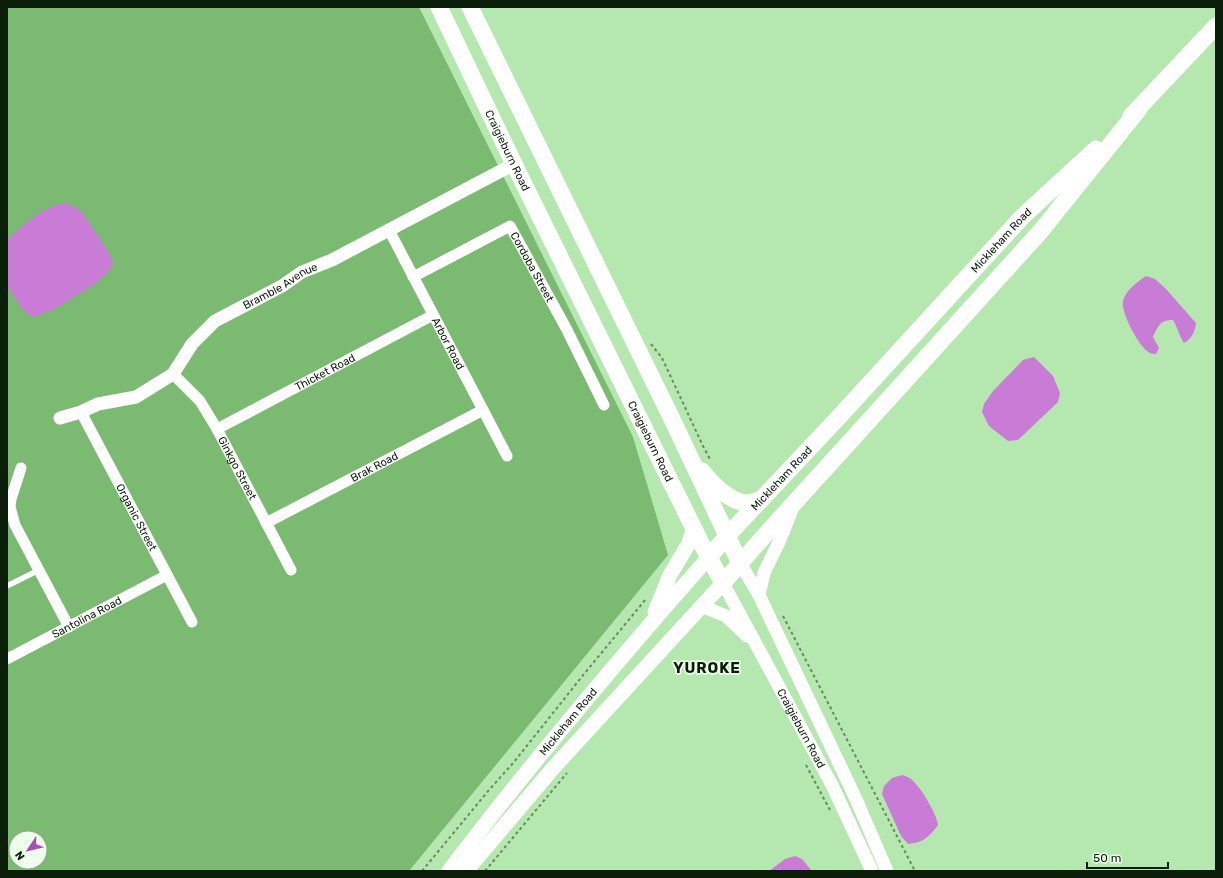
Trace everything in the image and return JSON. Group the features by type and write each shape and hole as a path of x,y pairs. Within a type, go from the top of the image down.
{"main road":[{"name":"Craigieburn Road","path":"439,7 514,164 694,527 723,582"},
{"name":"Craigieburn Road","path":"470,7 740,563"},
{"name":"Mickleham Road","path":"466,871 555,766 1040,232 1139,109 1216,26"},
{"name":"Mickleham Road","path":"449,871 486,822 593,691 727,536 837,419 1023,216 1139,109"},
{"path":"687,452 717,488 726,494 745,503 762,499"},
{"path":"650,624 670,575 689,543 694,527"}],"street":[{"name":"Bramble Avenue","path":"60,418 81,412 98,404 136,397 173,374 192,344 215,321 282,286 302,272 332,260 514,164"},
{"name":"Cordoba Street","path":"413,277 510,226 566,328 604,405"},
{"name":"Arbor Road","path":"388,230 507,456"},
{"name":"Thicket Road","path":"217,428 433,315"},
{"name":"Ginkgo Street","path":"173,374 200,401 217,428 291,570"},
{"name":"Brak Road","path":"266,523 483,410"},
{"name":"Organic Street","path":"81,412 192,622"},
{"path":"21,468 11,499 10,507 15,524 69,627"},
{"path":"759,595 764,573 779,542 794,502"},
{"name":"Craigieburn Road","path":"740,563 759,595 856,799 887,871"},
{"name":"Santolina Road","path":"7,659 167,575"},
{"name":"Craigieburn Road","path":"723,582 832,785 872,871"},
{"path":"701,606 726,616 734,622 758,648"}],"lane":[{"path":"7,586 39,570"}],"path":[{"path":"650,342 662,358 703,446 713,464"},
{"path":"422,871 514,762 649,595"},
{"path":"782,614 915,871"},
{"path":"806,765 834,819"}],"green space":[{"path":"7,7 419,7 633,437 668,555 409,871 7,871"}],"shaded area":[{"path":"65,203 82,212 110,254 113,262 111,269 95,284 55,309 34,317 24,311 7,286 7,240 41,212"},
{"path":"1146,276 1155,279 1166,289 1196,323 1193,334 1184,343 1173,320 1162,322 1153,337 1159,348 1156,354 1152,354 1146,350 1136,338 1123,306 1124,297 1129,290"},
{"path":"1034,357 1053,376 1060,393 1058,402 1018,440 1008,441 989,426 982,412 984,404 993,391 1023,360"},
{"path":"902,775 910,778 928,800 938,825 926,838 918,842 908,844 901,836 882,794 884,786 892,778"},
{"path":"795,856 802,859 812,871 769,871 785,859"}],"district":[{"name":"YUROKE","path":"707,668"}]}
